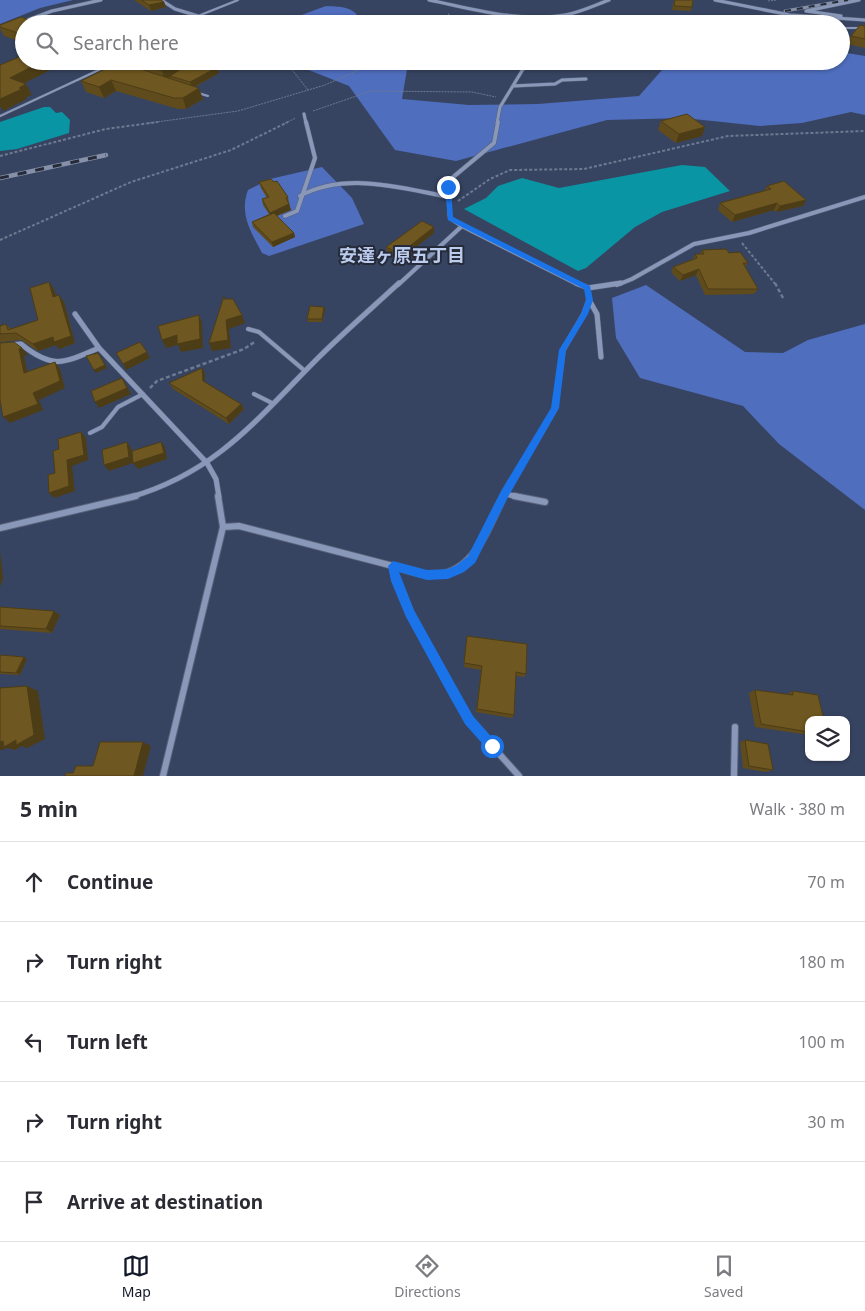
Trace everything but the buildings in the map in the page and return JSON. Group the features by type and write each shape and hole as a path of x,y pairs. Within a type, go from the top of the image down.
{"street":[{"path":"41,15 101,0"},
{"path":"160,0 175,9 195,15"},
{"path":"429,0 507,15"},
{"path":"558,15 575,13 609,0"},
{"path":"715,0 794,15"},
{"path":"830,15 806,11 859,0"},
{"path":"850,18 860,20"},
{"path":"850,20 865,20"},
{"path":"523,70 500,107 494,143 452,178 448,187 450,218 462,226 588,288 616,285 632,279 643,271 694,244 735,235 749,234 865,197"},
{"path":"513,86 555,84 562,80 586,79"},
{"path":"285,216 297,211 300,196 315,158 304,114"},
{"path":"300,196 328,185 346,183 412,190 448,197"},
{"path":"0,528 131,496 164,485 207,463 462,226"},
{"path":"223,526 239,526 427,575 448,574 461,569 471,560 504,494 555,408 563,350 584,314 589,300 588,288"},
{"path":"589,300 597,314 601,357"},
{"path":"75,314 99,348 143,394 152,407 207,463 216,479 223,526 163,776"},
{"path":"0,346 21,344 44,362 53,364 62,363 99,348"},
{"path":"504,494 545,502"},
{"path":"393,566 396,581 410,613 469,720 519,776"},
{"path":"734,776 735,727"}],"lane":[{"path":"200,15 238,0"},
{"path":"850,28 865,28"},
{"path":"0,116 101,70"},
{"path":"190,91 208,96"},
{"path":"248,329 263,335 305,371"},
{"path":"90,433 102,427 118,407 143,394"},
{"path":"254,394 272,403"}],"path":[{"path":"292,70 308,90"},
{"path":"0,156 106,129 238,111 325,85 359,70"},
{"path":"0,240 131,182 231,150 304,114 371,91 472,92 504,100"},
{"path":"448,207 490,179 510,170 584,169 703,140 728,136 865,131"},
{"path":"735,235 776,285 783,298"},
{"path":"143,394 158,381 244,349 263,335"}],"shaded area":[{"path":"0,0 73,0 40,8 22,15 15,15 15,18 0,24"},
{"path":"326,6 348,9 357,15 302,15"},
{"path":"850,54 865,56 865,115 851,112 802,123 760,126 684,118 607,120 456,161 395,150 349,86 309,70 407,70 402,99 469,105 538,104 639,96 662,70 850,70"},
{"path":"44,107 50,107 56,113 62,112 70,120 69,133 17,149 0,151 0,122"},
{"path":"682,165 705,167 730,191 662,212 635,227 586,268 578,271 464,209 486,198 498,186 522,178 559,188"},
{"path":"322,167 352,198 364,224 269,256 262,253 250,230 246,215 245,207 248,190 270,179"},
{"path":"646,285 745,352 783,353 808,340 865,324 865,510 779,444 743,406 640,378 616,338 612,298"}],"railway":[{"path":"785,11 848,0"},
{"path":"0,178 106,155"}],"district":[{"name":"安達ヶ原五丁目","path":"402,255"}],"route":[{"path":"448,187 450,218 462,226 472,229 588,288 589,300 584,314 563,350 555,408 547,425 504,494 471,560 461,569 448,574 427,575 393,566 396,581 410,613 451,688 469,720 492,746"}]}
